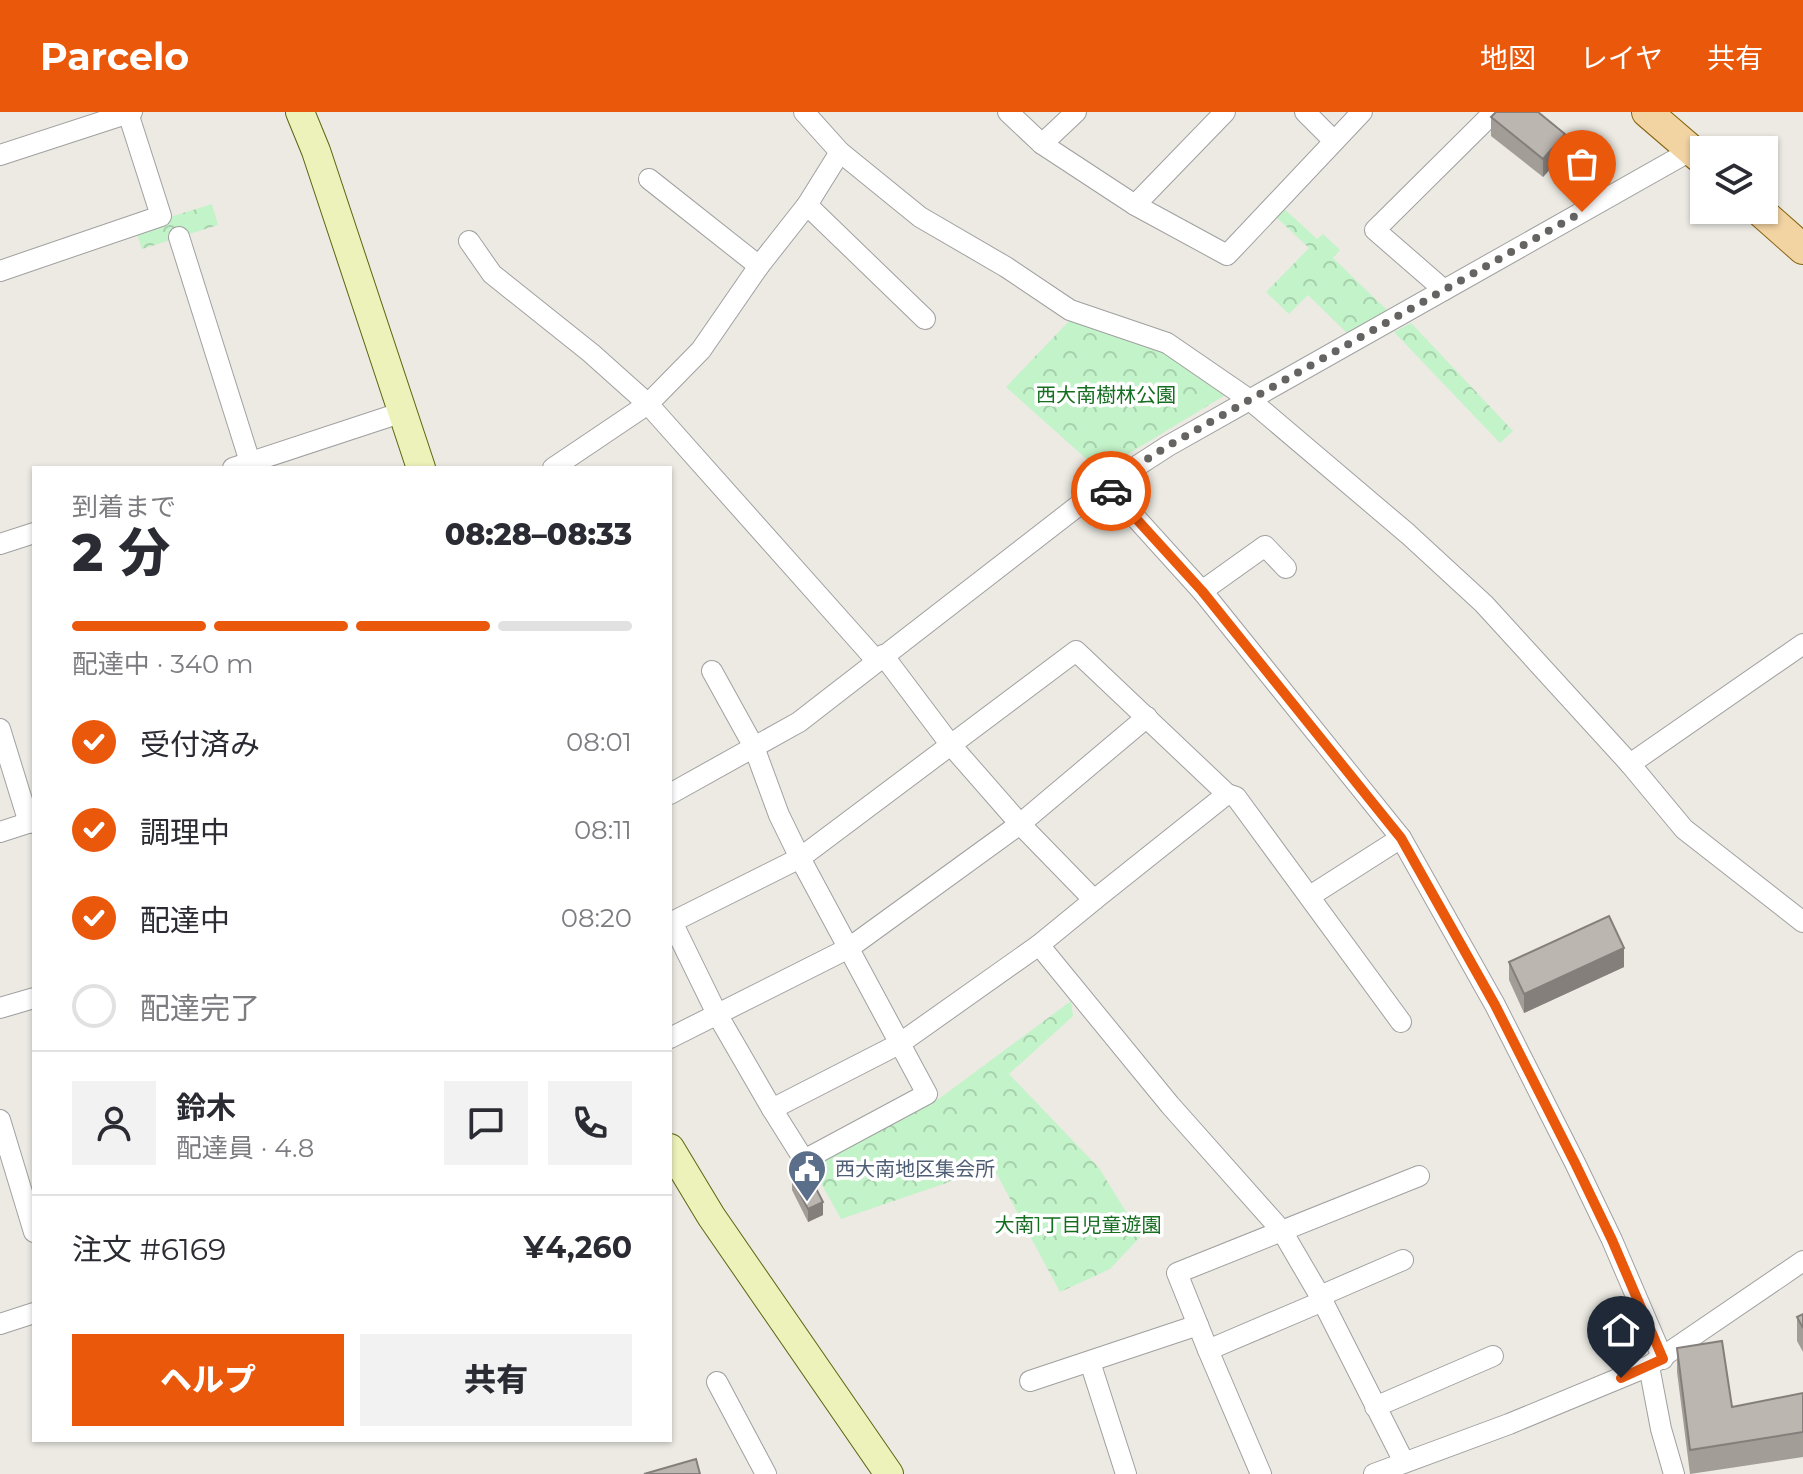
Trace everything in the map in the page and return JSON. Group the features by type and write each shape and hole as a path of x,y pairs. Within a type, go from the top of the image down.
{"main road":[{"path":"1647,112 1690,148"},
{"path":"1775,224 1803,249"}],"street":[{"path":"300,112 316,151 420,466"},
{"path":"804,112 840,152 920,217 1006,267 1070,310 1167,343 1250,400 1408,534 1484,604 1630,764 1684,829 1803,922"},
{"path":"1008,112 1042,144 1135,205 1227,255 1362,112"},
{"path":"1042,144 1076,112"},
{"path":"1135,205 1225,112"},
{"path":"1305,112 1333,140"},
{"path":"1444,290 1375,230 1494,112"},
{"path":"0,155 103,116 130,113 161,216 0,271"},
{"path":"556,466 648,404 701,350 759,266 807,205 840,152"},
{"path":"672,793 799,722 1106,485 1168,446 1444,290 1690,159"},
{"path":"649,179 759,266"},
{"path":"807,205 925,319"},
{"path":"179,237 241,465 403,412"},
{"path":"469,241 492,274 591,353 648,404 879,658 1020,824 1094,900"},
{"path":"1106,485 1202,591 1401,838 1495,1005 1612,1240 1656,1363 1661,1429 1674,1474"},
{"path":"0,544 32,534"},
{"path":"1202,591 1265,546 1286,568"},
{"path":"1630,764 1803,644"},
{"path":"712,671 754,747 779,815 800,858 927,1094 804,1160 717,1014 672,922 800,858 1076,651 1227,794 1236,797 1401,1022"},
{"path":"672,1037 849,948 1020,824 1147,717"},
{"path":"0,729 31,822 0,832"},
{"path":"772,1109 899,1044 1039,945 1227,794"},
{"path":"1310,896 1401,838"},
{"path":"1039,945 1170,1105 1282,1231 1322,1298 1404,1462"},
{"path":"0,1008 32,999"},
{"path":"0,1120 32,1225"},
{"path":"672,1151 711,1216 889,1474"},
{"path":"1261,1474 1177,1273 1419,1176"},
{"path":"1208,1350 1403,1260"},
{"path":"1374,1474 1509,1424 1656,1363 1803,1261"},
{"path":"0,1324 32,1314"},
{"path":"1030,1381 1198,1325"},
{"path":"1375,1407 1493,1356"},
{"path":"1090,1362 1126,1474"},
{"path":"717,1382 766,1474"}],"green space":[{"path":"212,204 218,225 142,249 135,228"},
{"path":"1280,205 1317,239 1323,234 1340,250 1333,258 1389,312 1349,335 1308,295 1289,314 1266,292 1309,248 1272,213"},
{"name":"西大南樹林公園","path":"1072,318 1153,346 1232,391 1100,471 1006,387"},
{"path":"1411,323 1513,431 1500,443 1394,332"},
{"name":"大南1丁目児童遊園","path":"1071,1001 1073,1016 1009,1074 1099,1168 1141,1236 1110,1269 1060,1292 993,1167 841,1219 812,1167 940,1098"}],"building":[{"path":"1496,112 1538,112 1565,134 1543,159 1491,117"},
{"path":"1609,916 1624,948 1524,994 1509,962"},
{"path":"807,1171 823,1202 808,1209 792,1178"},
{"path":"1803,1314 1803,1328 1797,1317"},
{"path":"1722,1341 1732,1407 1803,1393 1803,1432 1690,1450 1677,1348"},
{"path":"696,1459 700,1474 644,1474"}],"way so far":[{"path":"1111,491 1106,485 1168,446 1582,212"}],"place":[{"name":"西大南地区集会所","path":"807,1203"}],"route":[{"path":"1111,491 1202,591 1401,838 1495,1005 1575,1163 1663,1359 1621,1378"}]}
